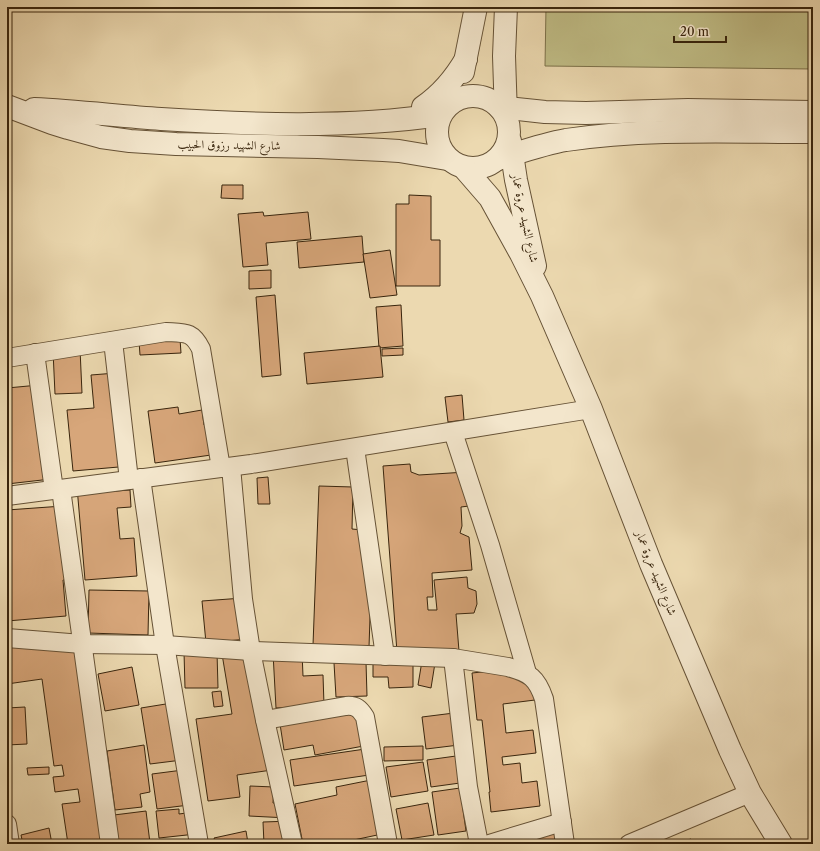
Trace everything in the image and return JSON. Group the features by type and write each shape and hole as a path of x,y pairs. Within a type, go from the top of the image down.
{"street":[{"path":"456,100 476,7"},
{"path":"506,7 504,110 509,127 506,150"},
{"path":"395,120 419,109 437,97 458,73 466,59"},
{"path":"813,112 688,110 586,113 545,112 504,110 490,100 479,96 467,96 450,104 440,115 436,133 437,143 441,151 456,164 477,169 488,166 506,150 565,140 640,133 813,132"},
{"name":"شارع الشهيد رزوق الحبيب","path":"12,107 72,110 125,116 235,123 322,123 395,120 440,115"},
{"name":"شارع الشهيد رزوق الحبيب","path":"12,107 63,126 102,137 130,141 176,144 318,147 399,151 456,164"},
{"name":"شارع الشهيد عروة عمار","path":"506,150 516,180 542,296"},
{"name":"شارع الشهيد عروة عمار","path":"456,164 490,198 542,296 591,409 651,564 730,750 750,793 781,844"},
{"path":"7,358 166,332 188,333 196,339 202,349 226,468 251,651 293,844"},
{"path":"113,340 135,479 199,844"},
{"path":"34,353 82,644 110,844"},
{"path":"7,496 226,468 591,409"},
{"path":"453,432 490,545 527,673"},
{"path":"355,448 385,656"},
{"path":"7,638 82,644 165,645 251,651 452,658 508,667 527,673 537,682 544,699 565,844"},
{"path":"452,658 468,787 479,844"},
{"path":"265,720 346,706 357,707 361,711 365,718 388,844"},
{"path":"629,844 750,793"},
{"path":"489,844 562,822"},
{"path":"7,824 10,844"}],"shaded area":[{"path":"546,7 813,7 813,69 545,66"}],"building":[{"path":"222,185 243,185 243,199 221,198"},
{"path":"409,195 431,196 431,240 440,240 440,286 396,286 396,204 409,204"},
{"path":"263,212 264,216 308,212 311,239 266,243 268,265 243,267 238,214"},
{"path":"362,236 364,262 299,268 297,242"},
{"path":"390,250 397,295 370,298 363,254"},
{"path":"271,270 271,288 249,289 249,271"},
{"path":"275,295 281,375 262,377 256,297"},
{"path":"401,305 403,346 379,348 376,307"},
{"path":"180,339 181,353 140,355 139,341"},
{"path":"380,346 383,377 307,384 304,353"},
{"path":"403,348 403,355 382,356 382,349"},
{"path":"80,349 82,393 55,394 53,351"},
{"path":"116,373 130,466 73,471 67,410 94,408 91,375"},
{"path":"39,385 51,479 7,484 7,388"},
{"path":"462,395 464,420 448,422 445,397"},
{"path":"178,407 179,414 202,410 204,425 207,425 211,455 155,463 148,411"},
{"path":"410,464 411,472 419,475 466,472 469,506 461,507 462,526 460,533 469,537 472,570 432,573 433,597 427,597 428,610 437,610 434,580 467,577 468,588 476,591 477,604 474,613 456,614 459,651 397,652 383,466"},
{"path":"268,477 270,504 258,504 257,478"},
{"path":"115,484 116,491 130,490 131,507 117,508 120,539 134,538 137,576 85,580 77,487"},
{"path":"319,486 353,487 352,529 363,530 372,559 369,647 313,645"},
{"path":"63,506 70,580 63,580 66,616 7,621 7,510"},
{"path":"89,590 149,591 148,635 88,633"},
{"path":"243,598 247,639 206,643 202,601"},
{"path":"79,638 105,844 68,844 62,804 80,802 78,789 55,792 53,777 64,776 62,765 54,766 42,679 7,684 7,639"},
{"path":"251,649 272,770 237,775 240,797 208,801 196,719 232,714 222,654"},
{"path":"184,652 217,652 218,688 185,688"},
{"path":"302,652 303,676 323,675 324,705 276,708 273,653"},
{"path":"413,661 413,687 389,688 388,677 373,677 373,662"},
{"path":"422,661 435,663 431,688 418,685"},
{"path":"366,662 367,696 336,697 334,663"},
{"path":"531,664 535,700 503,704 506,733 533,730 536,753 502,757 503,765 520,763 522,783 537,781 540,806 491,812 482,720 477,720 472,673 500,670"},
{"path":"132,667 139,705 105,711 98,674"},
{"path":"221,691 223,706 214,707 212,692"},
{"path":"172,703 182,760 150,764 141,708"},
{"path":"25,707 27,744 7,745 7,708"},
{"path":"364,710 369,745 315,755 313,745 284,750 280,724"},
{"path":"454,713 459,745 426,749 422,717"},
{"path":"144,745 150,792 140,794 142,807 115,810 107,751"},
{"path":"423,746 423,760 384,761 384,747"},
{"path":"372,748 376,774 294,786 290,760"},
{"path":"456,756 460,783 431,787 427,760"},
{"path":"423,762 428,791 391,797 386,767"},
{"path":"49,767 49,774 28,775 27,768"},
{"path":"183,770 189,805 157,809 152,774"},
{"path":"371,780 382,834 349,841 350,844 303,844 295,804 337,795 336,787"},
{"path":"250,786 274,787 273,803 288,803 288,818 249,816"},
{"path":"460,788 466,831 438,835 432,792"},
{"path":"428,803 434,835 402,840 396,809"},
{"path":"179,809 179,814 194,812 196,834 159,838 156,811"},
{"path":"146,811 150,843 118,844 114,815"},
{"path":"292,821 292,844 264,844 263,822"},
{"path":"554,826 556,844 499,844"},
{"path":"49,828 52,844 23,844 21,835"},
{"path":"246,831 248,843 216,844 214,838"},
{"path":"691,839 693,844 673,844"}]}
